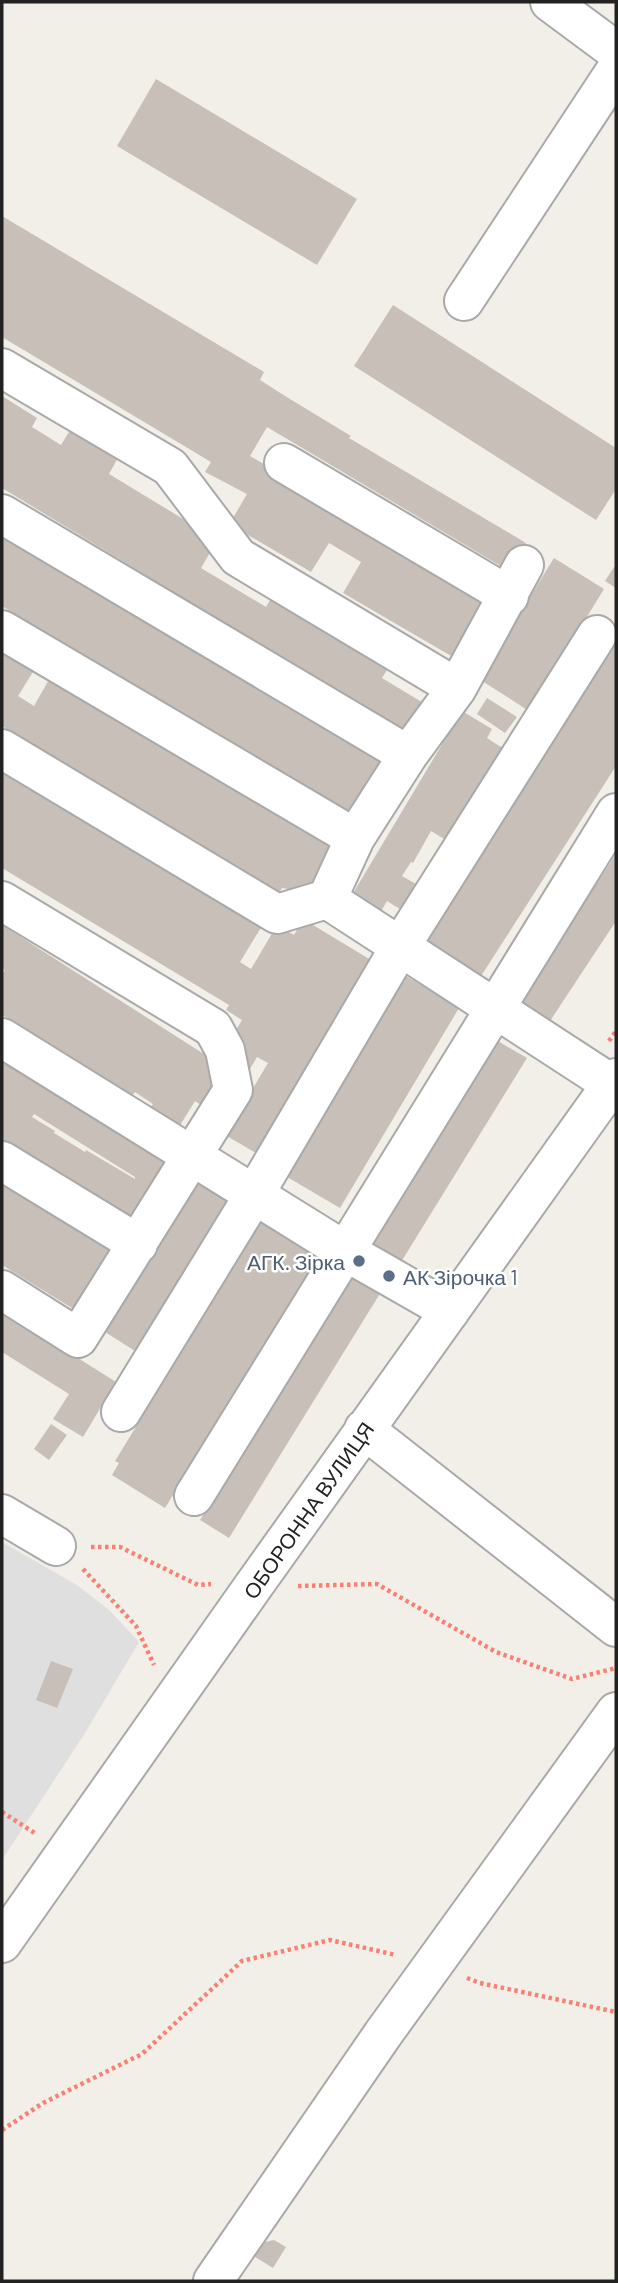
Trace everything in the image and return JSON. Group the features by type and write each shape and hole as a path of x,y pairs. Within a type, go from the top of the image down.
{"street":[{"path":"550,2 616,51"},
{"path":"464,301 616,70"},
{"path":"2,368 170,467 238,557 457,688"},
{"path":"2,749 277,914 327,899 355,838 408,755 457,688 517,581 284,463"},
{"path":"2,514 408,755"},
{"path":"2,630 355,838"},
{"path":"121,1412 254,1195 400,947 597,635"},
{"path":"194,1496 616,813"},
{"path":"327,899 615,1083"},
{"path":"2,901 213,1028 225,1050 233,1090 78,1338 2,1290"},
{"path":"2,1038 345,1251 450,1311"},
{"name":"ОБОРОННА ВУЛИЦЯ","path":"2,1943 235,1585 365,1429 615,1083"},
{"path":"2,1161 138,1244"},
{"path":"365,1429 616,1627"},
{"path":"2,1514 56,1546"},
{"path":"213,2281 433,1963 616,1712"}],"path":[{"path":"56,1546 120,1547 166,1567 198,1585 377,1584 509,1657 572,1679 616,1668"},
{"path":"56,1546 84,1570 136,1626 155,1667"},
{"path":"2,1812 46,1840"},
{"path":"2,2130 43,2103 142,2054 242,1961 330,1940 433,1963 480,1983 616,2011"}],"shaded area":[{"path":"2,1542 77,1585 109,1610 139,1642 85,1733 2,1860"}],"building":[{"path":"156,79 357,199 317,265 117,146"},
{"path":"2,216 264,372 260,380 351,436 349,438 526,543 509,571 267,427 250,456 493,600 458,660 343,593 361,562 329,543 311,572 248,535 230,523 247,494 205,472 211,462 2,337"},
{"path":"393,305 616,448 616,489 596,520 354,366"},
{"path":"2,396 37,418 32,427 61,445 72,427 119,456 109,474 203,531 215,544 201,568 266,607 276,590 393,660 382,678 425,704 408,734 2,488"},
{"path":"2,527 389,762 354,821 2,606"},
{"path":"554,558 604,589 529,711 479,679"},
{"path":"616,564 616,588 605,581"},
{"path":"616,638 616,766 481,976 425,940"},
{"path":"2,646 36,667 18,696 34,706 51,676 337,847 310,893 282,888 279,893 2,726"},
{"path":"487,698 517,717 505,733 477,714"},
{"path":"462,711 492,729 487,738 504,749 449,842 431,831 413,863 411,862 402,876 418,885 403,911 387,901 380,913 352,895"},
{"path":"2,768 262,926 240,962 251,969 277,925 294,935 303,919 371,960 256,1153 225,1135 268,1063 257,1057 250,1069 232,1058 235,1032 242,1020 226,1010 229,1005 2,868"},
{"path":"616,854 616,921 550,1021 520,1001"},
{"path":"2,925 207,1056 205,1058 224,1070 201,1105 195,1101 179,1127 150,1108 153,1104 135,1092 132,1096 2,1015 2,973 5,971 2,967"},
{"path":"401,973 459,1008 340,1208 282,1174"},
{"path":"496,1040 527,1058 398,1267 368,1248"},
{"path":"2,1056 171,1158 134,1218 117,1208 115,1211 2,1143","holes":["34,1114 135,1177 86,1150 85,1152 32,1117"]},
{"path":"199,1180 229,1199 135,1351 105,1332"},
{"path":"2,1182 117,1253 80,1313 2,1265"},
{"path":"263,1220 321,1256 165,1508 112,1475 119,1463 115,1461"},
{"path":"352,1274 381,1292 229,1538 200,1520"},
{"path":"2,1310 116,1382 83,1437 53,1419 69,1394 2,1352"},
{"path":"51,1424 67,1435 49,1460 34,1449"},
{"path":"51,1661 73,1669 57,1708 36,1700"},
{"path":"274,2240 286,2247 273,2268 252,2255 260,2243"}],"place":[{"name":"АГК. Зірка","path":"359,1261"},
{"name":"АК Зірочка 1","path":"389,1276"}]}
